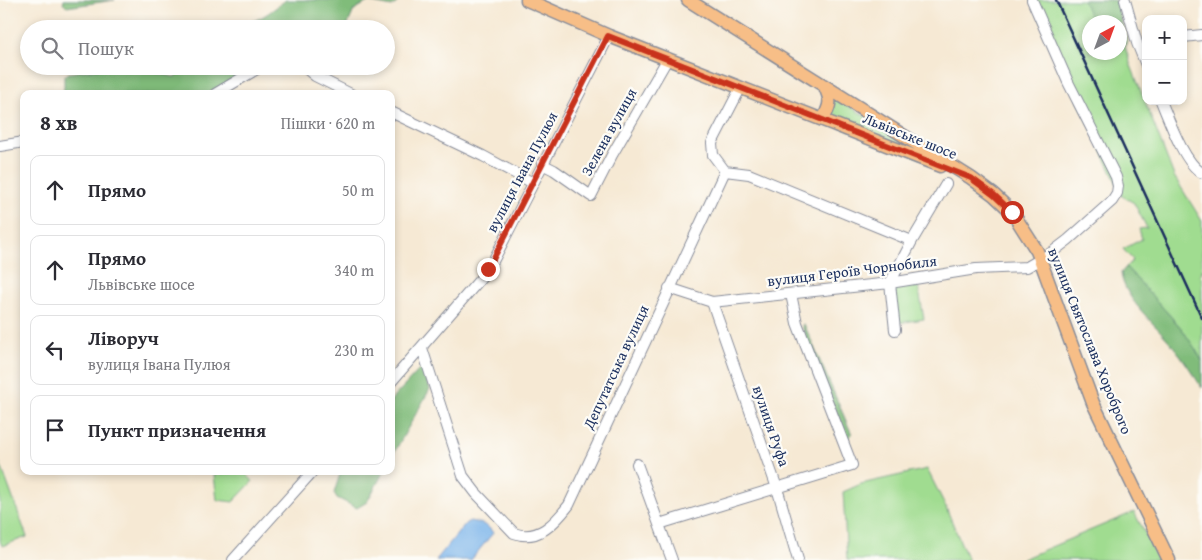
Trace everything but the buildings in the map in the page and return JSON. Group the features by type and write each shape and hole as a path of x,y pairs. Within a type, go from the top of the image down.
{"main road":[{"name":"Львівське шосе","path":"527,0 608,36 971,178"},
{"name":"Львівське шосе","path":"688,0 971,178"},
{"path":"823,120 830,106 830,100 825,87"},
{"name":"вулиця Святослава Хороброго","path":"971,178 994,195 1012,212 1027,233 1040,259 1093,403 1170,560"}],"street":[{"name":"вулиця Героїв Чорнобиля","path":"669,288 712,302 890,283 976,269 1026,267 1068,240 1112,201 1118,186 1112,166 1068,82 1032,0"},
{"path":"1125,0 1141,43 1145,60"},
{"path":"1187,37 1202,35"},
{"name":"вулиця Івана Пулюя","path":"395,378 488,269 608,36"},
{"name":"Зелена вулиця","path":"542,164 591,196 612,155 668,58"},
{"path":"222,90 247,75"},
{"path":"313,75 342,90"},
{"path":"741,87 712,143 713,155 725,171 749,174 912,241"},
{"path":"1163,105 1188,160 1202,173"},
{"path":"395,114 533,182"},
{"path":"0,146 20,143"},
{"name":"Депутатська вулиця","path":"422,348 463,476 514,534 522,536 539,533 550,527 569,505 725,171"},
{"path":"895,330 890,283 912,241 946,184"},
{"path":"659,524 852,465 797,323 791,294"},
{"name":"вулиця Руфа","path":"712,302 777,488 798,560"},
{"path":"637,464 672,560"},
{"path":"233,560 309,475"}],"green space":[{"path":"64,0 115,0 67,7 63,3"},
{"path":"286,0 400,0 392,7 368,2 354,10 350,20 256,20"},
{"path":"1032,0 1110,0 1115,15 1082,15 1082,60 1127,60 1127,53 1142,94 1142,105 1146,105 1174,176 1202,221 1202,270 1200,275 1202,279 1202,361 1182,329 1126,267 1133,260 1123,249 1142,239 1139,229 1147,228 1134,203 1117,193 1118,186"},
{"path":"1083,0 1115,0 1119,15 1089,15"},
{"path":"66,75 166,75 175,77 176,75 240,75 216,90 63,90"},
{"path":"828,94 971,178 823,120"},
{"path":"1126,267 1182,329 1196,350 1202,361 1202,388 1177,351 1142,312 1128,293 1121,273"},
{"path":"918,285 924,319 898,323 893,288"},
{"path":"804,324 852,434 848,439 810,353 802,325"},
{"path":"422,367 430,389 395,451 395,396"},
{"path":"0,463 27,537 2,546 0,541"},
{"path":"927,469 945,505 968,560 847,560 843,492 861,484"},
{"path":"214,475 247,475 253,481 233,502 217,500"},
{"path":"340,475 382,475 367,502 357,508 337,498 334,493"},
{"path":"1134,512 1159,560 1020,560"}],"water":[{"path":"470,521 486,526 493,533 471,560 436,560 466,523"}],"railway":[{"path":"1056,0 1202,318"}],"route":[{"path":"488,269 608,36 971,178 994,195 1012,212"}]}
